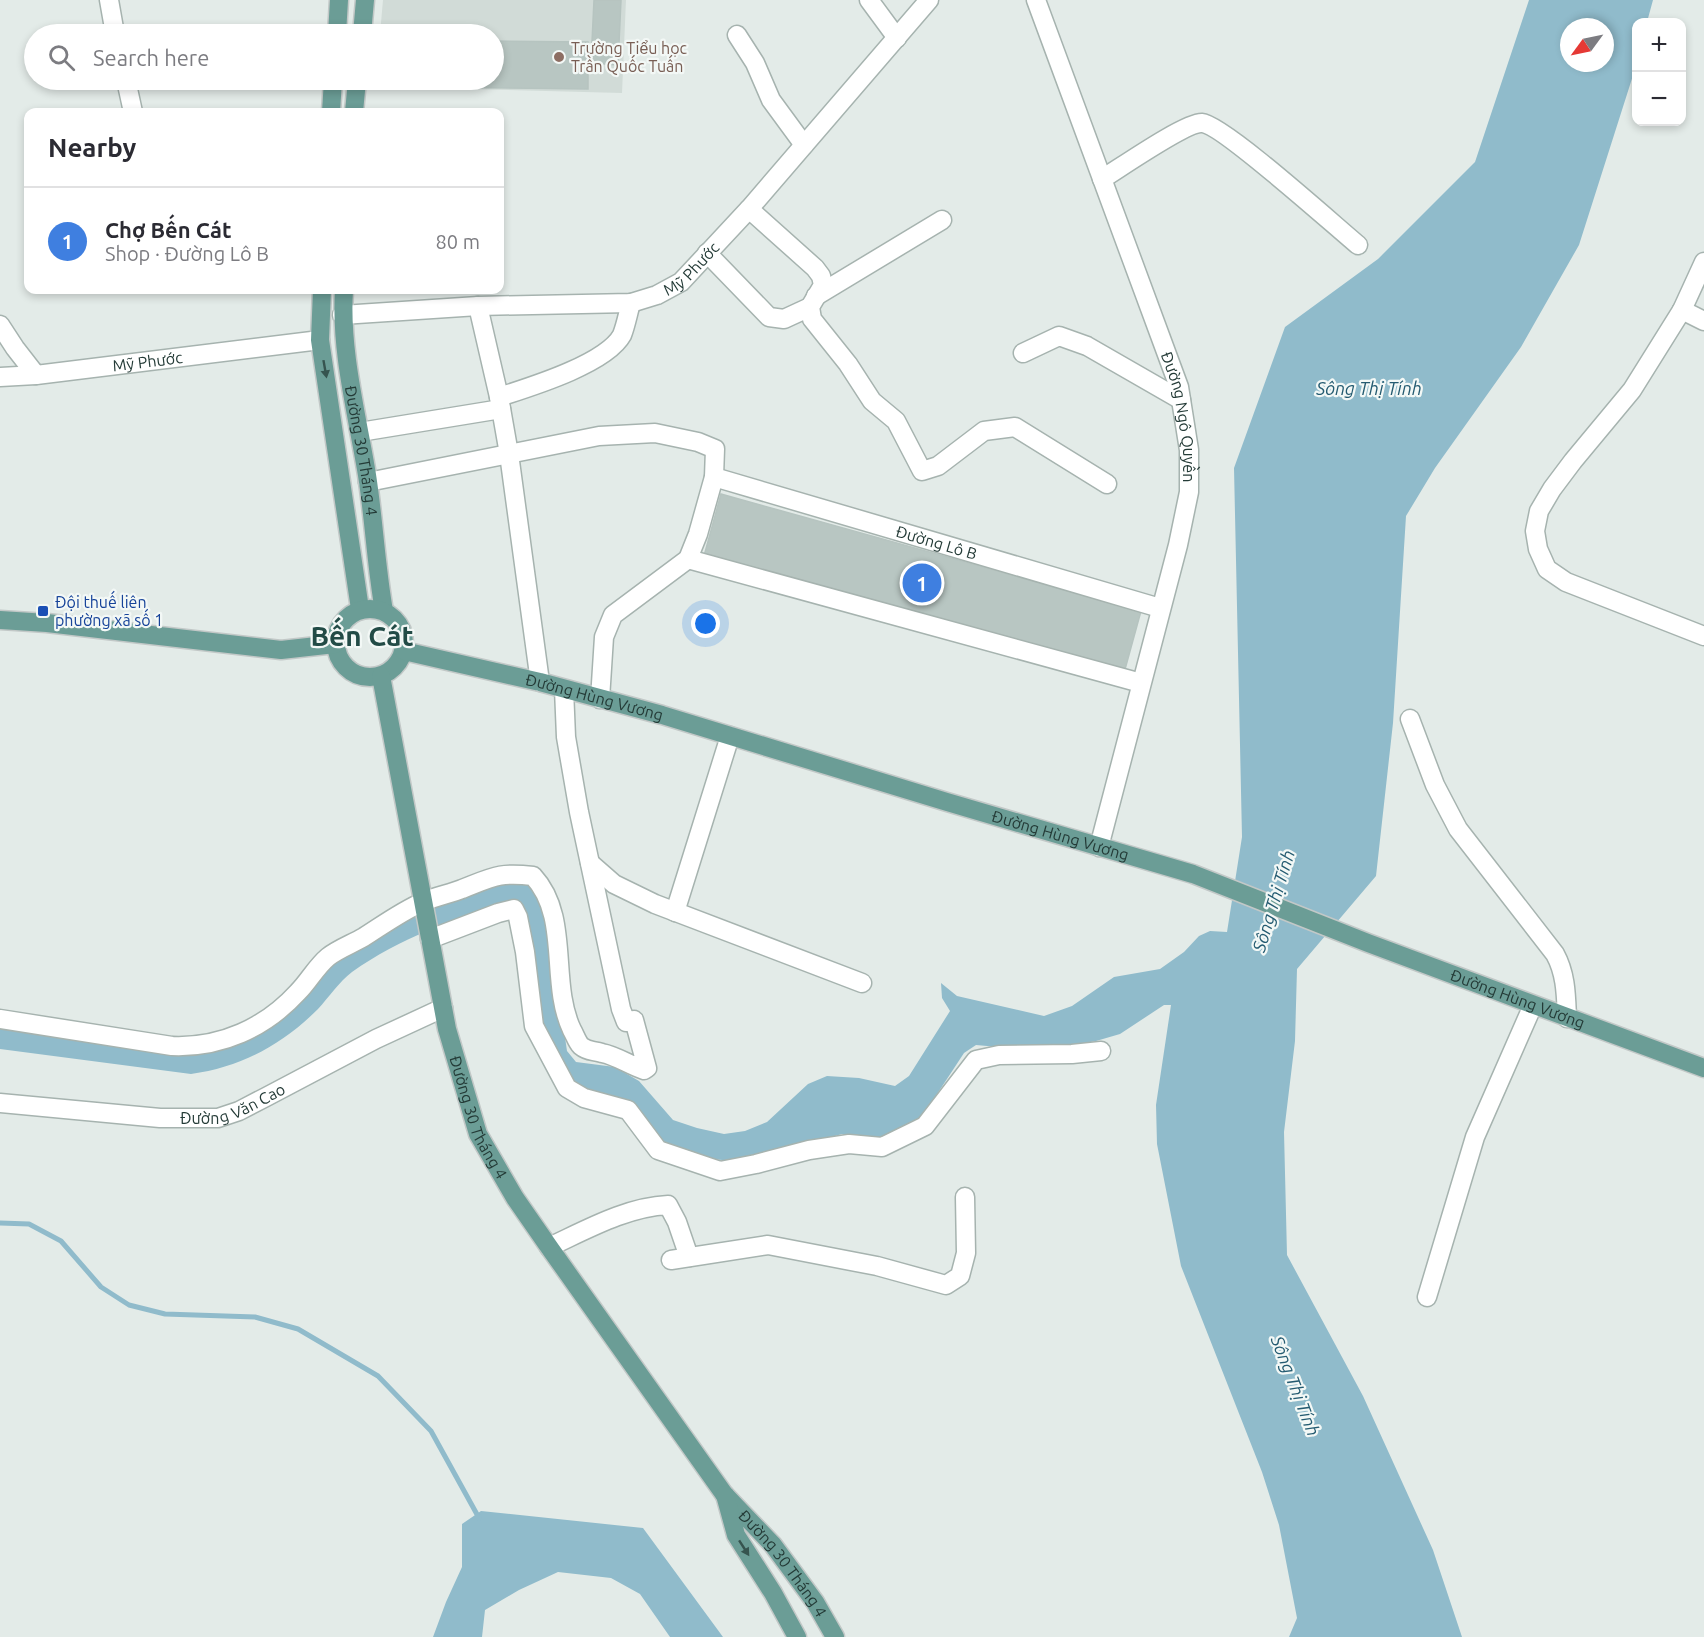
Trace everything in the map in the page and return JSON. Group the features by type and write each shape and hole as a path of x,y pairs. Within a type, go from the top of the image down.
{"main road":[{"path":"338,24 339,0"},
{"path":"363,24 365,0"},
{"path":"332,108 333,90"},
{"path":"354,108 356,90"},
{"name":"Đường 30 Tháng 4","path":"322,294 320,340 360,609"},
{"name":"Đường 30 Tháng 4","path":"344,294 342,315 368,482 384,611"},
{"path":"320,340 342,315"},
{"path":"353,559 376,558"},
{"path":"372,608 384,611 394,618 401,628 404,651 399,662 381,676 370,678 350,672 342,664 335,644 342,622 350,614 360,609 372,608"},
{"path":"0,620 47,623 281,650 335,644"},
{"name":"Đường Hùng Vương","path":"404,651 540,682 662,715 1192,874 1368,943 1704,1068"},
{"name":"Đường 30 Tháng 4","path":"381,676 447,1029 478,1134 515,1198 724,1494 773,1545 815,1602 835,1637"},
{"name":"Đường 30 Tháng 4","path":"724,1494 736,1535 773,1593 797,1637"}],"street":[{"path":"109,0 113,24"},
{"path":"869,0 897,38"},
{"name":"Mỹ Phước","path":"342,315 477,306 631,303 657,295 681,282 749,209 929,0"},
{"name":"Đường Ngô Quyền","path":"1036,0 1179,387 1189,450 1189,492 1178,545 1100,847"},
{"path":"738,35 755,63 771,100 804,145"},
{"path":"128,90 133,108"},
{"path":"1102,179 1186,128 1202,123 1212,125 1262,163 1358,245"},
{"path":"749,209 815,268 823,280 823,285 813,302 812,319 848,364 872,401 896,421 922,471 938,466 984,431 1015,427 1107,484"},
{"path":"707,253 769,317 784,319 942,220"},
{"path":"1704,262 1682,310 1632,390 1552,489 1539,511 1535,531 1538,549 1547,569 1566,582 1704,636"},
{"path":"360,432 500,403 602,354 621,335 631,303"},
{"path":"477,306 510,454 540,682"},
{"path":"1682,310 1704,321"},
{"path":"0,325 36,375"},
{"path":"1023,353 1059,336 1087,346 1181,400"},
{"name":"Mỹ Phước","path":"0,377 36,375 320,340"},
{"path":"368,482 599,436 655,433 715,448 714,477 698,534 688,559 614,615 604,637 600,699"},
{"name":"Đường Lô B","path":"714,477 1160,608"},
{"path":"688,559 1141,683"},
{"path":"0,1019 172,1046 189,1047 223,1041 240,1035 284,1006 326,958 424,903 488,878 507,874 533,876 541,885 550,904 558,952 561,993 569,1023 579,1044 589,1052 600,1052 644,1070 647,1068 634,1020 626,1022 621,1009 590,863 566,737 564,688"},
{"path":"1410,719 1435,785 1458,829 1561,964 1564,974 1567,1018"},
{"path":"675,912 730,736"},
{"path":"590,863 614,884 675,912 861,983"},
{"path":"429,936 514,909 518,917 525,952 534,1026 567,1088 584,1098 628,1110 658,1149 720,1171 809,1150 849,1144 882,1147 925,1126 976,1060 999,1055 1072,1054 1101,1051"},
{"path":"1428,1297 1475,1137 1533,1005"},
{"name":"Đường Văn Cao","path":"0,1103 160,1118 218,1118 266,1098 376,1039 443,1008"},
{"path":"549,1247 610,1219 653,1206 668,1205 677,1222 680,1258 768,1245 877,1266 946,1285 960,1276 966,1253 965,1197"}],"shaded area":[{"name":"Trường Tiểu học Trần Quốc Tuấn","path":"383,0 626,0 622,93 504,90 504,24 381,24"}],"water":[{"name":"Sông Thị Tính","path":"1529,0 1653,0 1648,18 1632,18 1632,79 1579,245 1521,347 1435,468 1406,516 1393,723 1376,876 1297,969 1295,1041 1284,1132 1287,1255 1363,1396 1433,1550 1462,1637 1289,1637 1297,1618 1279,1525 1262,1472 1181,1266 1157,1144 1156,1105 1171,1005 1164,1005 1120,1034 1096,1041 1059,1048 1022,1049 976,1045 964,1053 922,1117 895,1135 867,1142 842,1134 745,1162 711,1159 658,1144 637,1116 574,1087 540,1026 518,901 510,900 469,914 389,949 347,976 318,1009 275,1044 227,1066 191,1074 0,1049 0,1024 216,1047 321,970 397,921 498,881 527,883 538,893 550,933 567,1051 576,1062 615,1067 639,1081 673,1120 724,1134 745,1131 767,1122 808,1084 827,1076 859,1078 895,1086 909,1076 950,1011 942,998 941,983 957,996 1044,1016 1072,1006 1114,977 1160,969 1184,952 1199,936 1210,931 1227,932 1242,837 1234,468 1285,327 1378,259 1475,162"},
{"path":"481,1511 643,1528 723,1637 670,1637 640,1594 611,1578 558,1572 519,1590 485,1610 482,1637 433,1637 462,1567 462,1524"}],"building":[{"path":"594,0 621,0 618,65 591,63"},
{"path":"504,41 588,42 588,89 504,88"},
{"path":"721,494 1141,611 1124,673 704,556"}],"waterway":[{"path":"0,1223 29,1224 61,1241 101,1287 129,1305 165,1314 255,1317 298,1329 378,1376 431,1431 479,1518"}],"place":[{"name":"Trường Tiểu học Trần Quốc Tuấn","path":"559,57"},
{"name":"Chợ Bến Cát","path":"922,583"},
{"name":"Đội thuế liên phường xã số 1","path":"43,611"}],"district":[{"name":"Bến Cát","path":"362,636"}]}
